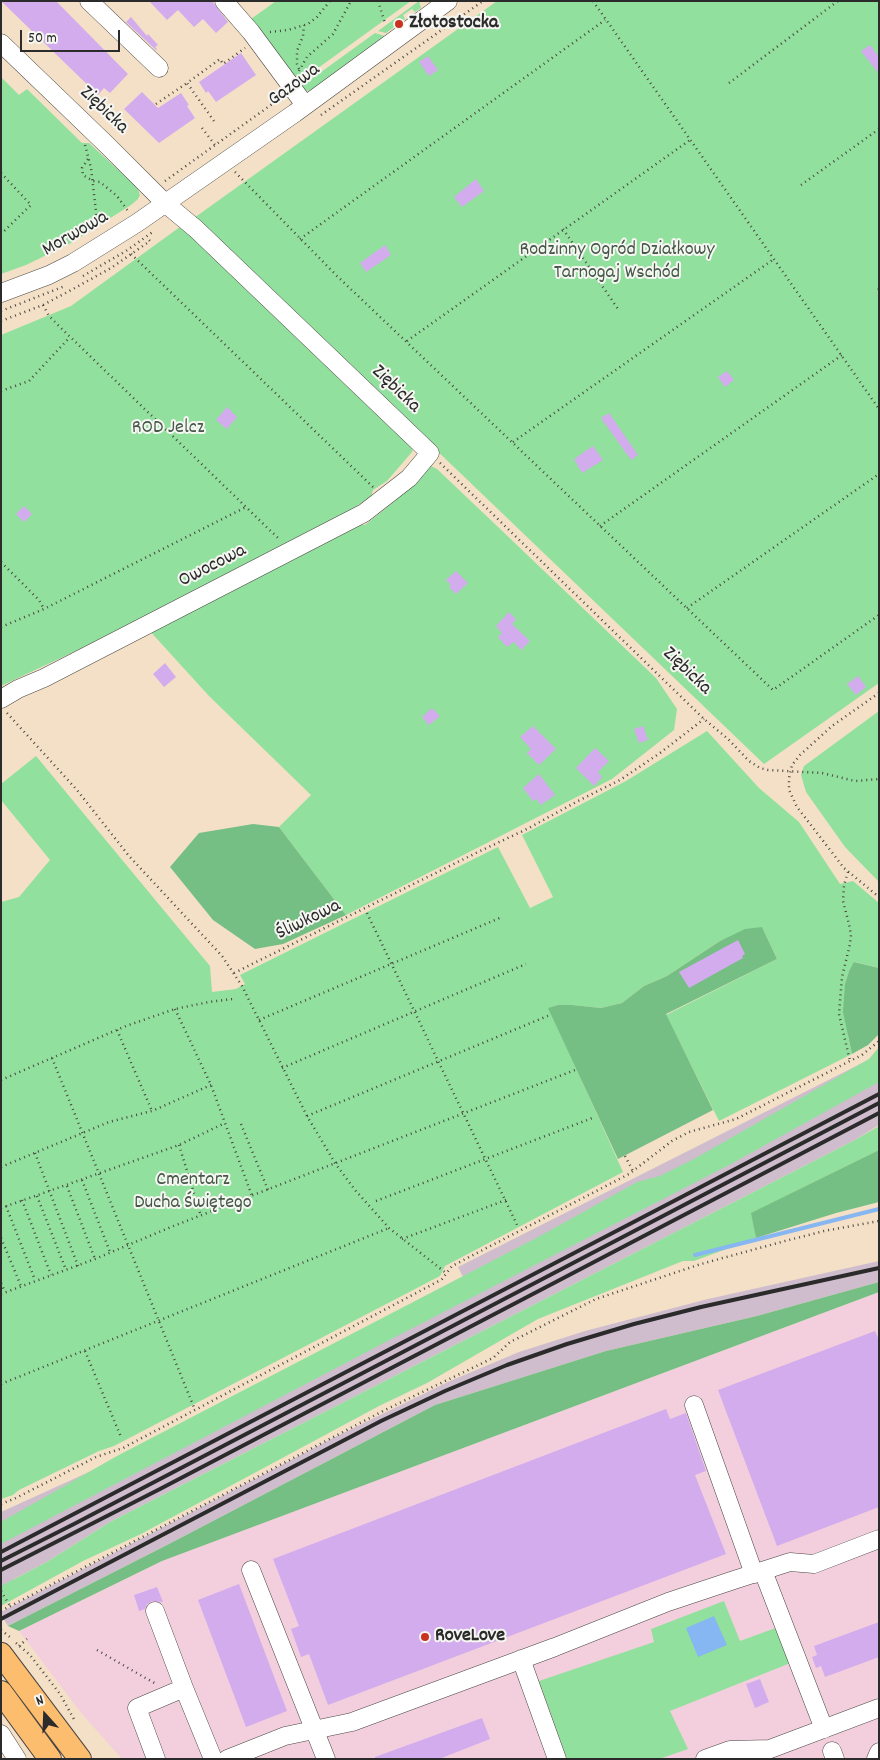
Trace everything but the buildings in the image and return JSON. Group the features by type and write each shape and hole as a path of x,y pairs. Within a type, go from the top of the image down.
{"main road":[{"path":"12,1650 80,1759"},
{"path":"1,1692 50,1759"}],"street":[{"path":"89,1 159,68"},
{"path":"224,1 251,32 310,112"},
{"name":"Gazowa","path":"166,204 310,112 448,1"},
{"name":"Ziębicka","path":"1,43 108,145 166,204 196,229 430,453"},
{"name":"Morwowa","path":"1,293 49,275 73,263 166,204"},
{"name":"Owocowa","path":"1,699 364,513 409,478 430,453"},
{"path":"694,1405 759,1572 824,1729"},
{"path":"227,1759 285,1736 352,1722 521,1660 668,1602 790,1562 814,1564 879,1539"},
{"path":"250,1570 326,1759"},
{"path":"155,1610 178,1691 214,1759"},
{"path":"521,1660 557,1759"},
{"path":"156,1759 137,1708 178,1691"},
{"path":"705,1759 730,1750 770,1749 879,1708"},
{"path":"1,1734 16,1759"},
{"path":"876,1759 879,1752"}],"path":[{"path":"265,32 288,30 304,25 317,17 330,1"},
{"path":"299,69 312,52 333,34 351,1"},
{"path":"378,1 385,23"},
{"path":"310,112 483,1"},
{"path":"593,1 879,409"},
{"path":"729,83 838,1"},
{"path":"300,239 606,20"},
{"path":"299,76 297,51 303,36 304,25"},
{"path":"156,104 220,59 223,64 245,48"},
{"path":"186,83 214,121"},
{"path":"162,183 289,92"},
{"path":"202,128 214,145"},
{"path":"801,185 879,129"},
{"path":"407,340 690,140"},
{"path":"83,141 93,181 98,229 96,231"},
{"path":"88,158 82,168 83,175 93,181 100,182 117,196 128,211"},
{"path":"234,171 241,168"},
{"path":"1,173 31,205 1,234"},
{"path":"244,182 300,239 772,690 879,615"},
{"path":"122,214 135,206"},
{"path":"563,229 618,309"},
{"path":"80,278 152,233"},
{"path":"1,321 42,305 111,268 150,241 148,239"},
{"path":"131,254 375,488"},
{"path":"513,442 774,258"},
{"path":"42,305 49,316 70,337 279,539"},
{"path":"1,391 29,381 70,337"},
{"path":"600,526 842,355"},
{"name":"Ziębicka","path":"430,453 749,761 760,768 790,770"},
{"path":"687,608 879,474"},
{"path":"1,627 44,609 246,508"},
{"path":"1,562 39,600 44,609"},
{"path":"879,693 817,738 795,760 790,770 789,778 789,790 794,802 848,872 879,897"},
{"path":"1,706 77,790 129,856 222,956 242,986 307,1116 335,1163 355,1190 389,1228 446,1273"},
{"name":"Śliwkowa","path":"234,973 527,829 620,780 660,753 704,719"},
{"path":"790,770 856,781 879,778"},
{"path":"848,872 844,884 843,901 850,924 851,935 842,977 839,1014 850,1061"},
{"path":"366,913 518,1227"},
{"path":"259,1020 502,917"},
{"path":"282,1068 526,964"},
{"path":"1,1080 117,1029 175,1009 209,1002 233,1000"},
{"path":"175,1009 211,1085 252,1196"},
{"path":"307,1116 550,1015"},
{"path":"117,1029 152,1111"},
{"path":"1,1504 96,1457 124,1448 437,1282 451,1266 634,1171 672,1140 688,1132 736,1119 850,1061 879,1042"},
{"path":"52,1058 195,1410"},
{"path":"1,1283 3,1293 78,1266 335,1163 575,1070"},
{"path":"1,1167 109,1122 152,1111 211,1085"},
{"path":"376,1201 595,1116"},
{"path":"1,1208 179,1145 225,1123"},
{"path":"241,1124 268,1190"},
{"path":"179,1145 201,1216"},
{"path":"35,1153 78,1266"},
{"path":"625,1156 634,1171"},
{"path":"82,1180 110,1252"},
{"path":"67,1185 96,1259"},
{"path":"37,1196 66,1270"},
{"path":"22,1200 51,1275"},
{"path":"402,1239 506,1200"},
{"path":"6,1206 35,1280"},
{"path":"1,1611 385,1410 493,1358 510,1342 596,1299 701,1264 776,1243 824,1231 879,1221"},
{"path":"1,1384 389,1228"},
{"path":"1,1238 21,1286"},
{"path":"86,1351 121,1437"},
{"path":"1,1591 10,1606"},
{"path":"1,1630 12,1650 30,1655 60,1694 79,1728"},
{"path":"12,1650 27,1639"},
{"path":"97,1650 178,1691"}],"shaded area":[{"path":"878,1055 879,1125 855,1140 110,1522 47,1562 14,1579 1,1606 1,1512 135,1451 464,1279 458,1267"},
{"path":"879,1261 879,1282 757,1316 606,1351 435,1405 8,1626 1,1615 1,1612 333,1438 450,1381 519,1352 585,1331 708,1299"},
{"path":"879,1292 879,1759 122,1759 81,1713 19,1631 162,1561"}],"green space":[{"path":"276,1 411,1 300,81 297,80 251,19"},
{"path":"419,1 421,8 415,12 412,9 403,15 405,19 386,33 378,31"},
{"name":"Rodzinny Ogród Działkowy Tarnogaj Wschód","path":"497,1 879,1 879,683 764,764 194,218"},
{"path":"375,33 388,37 314,90 305,91 299,88"},
{"path":"1,77 19,95 27,89 82,143 89,143 137,187 140,195 131,205 71,243 26,265 1,274"},
{"name":"ROD Jelcz","path":"184,224 414,443 412,452 387,481 373,490 371,497 344,514 127,627 1,686 1,335 71,306"},
{"path":"431,466 437,469 656,678 677,709 674,730 612,779 346,915 279,827 311,795 209,696 148,629 356,524 365,525 396,500"},
{"path":"879,711 879,882 845,847 806,792 801,775 804,766"},
{"name":"Cmentarz Ducha Świętego","path":"707,731 759,788 799,822 840,884 853,881 879,903 879,968 855,962 849,971 845,984 848,1036 852,1054 719,1121 666,1015 777,959 762,927 720,941 667,976 644,986 622,1003 601,1008 558,1005 549,1008 623,1172 445,1266 440,1276 114,1446 99,1451 19,1490 13,1495 1,1499 1,902 19,897 50,860 1,800 1,784 36,756 210,966 212,992 236,989 245,984 240,975 498,847 530,908 553,897 522,835 626,781"},
{"path":"253,824 279,827 346,915 283,944 255,949 213,920 170,867 199,833"},
{"path":"762,927 777,959 666,1014 713,1110 618,1159 548,1008 558,1005 572,1005 601,1008 622,1003 644,986 667,976 720,941 745,929"},
{"path":"854,962 879,968 879,1034 868,1045 852,1054 843,1012 845,984"},
{"path":"879,1047 879,1082 729,1165 399,1335 1,1544 1,1522 117,1456 542,1235 637,1182 660,1176 694,1159 869,1059"},
{"path":"879,1126 879,1150 752,1213 756,1238 694,1261 683,1261 538,1319 427,1383 379,1406 141,1534 83,1561 1,1606 1,1586 47,1562 110,1522"},
{"path":"879,1150 879,1202 836,1213 756,1238 751,1213"},
{"path":"879,1282 879,1292 162,1561 19,1631 8,1626 435,1405 606,1351 757,1316"},
{"path":"724,1601 740,1641 781,1626 793,1662 670,1711 688,1749 659,1759 567,1759 539,1681 654,1642 651,1629"}],"water":[{"path":"714,1616 727,1645 698,1657 686,1628"}],"waterway":[{"path":"695,1255 879,1209"}],"railway":[{"path":"1,1552 879,1094"},
{"path":"1,1561 879,1103"},
{"path":"1,1570 160,1489 879,1113"},
{"path":"1,1619 381,1421 507,1365 567,1344 634,1324 701,1307 879,1268"}],"place":[{"name":"Złotostocka","path":"399,24"},
{"name":"RoveLove","path":"425,1637"}]}
